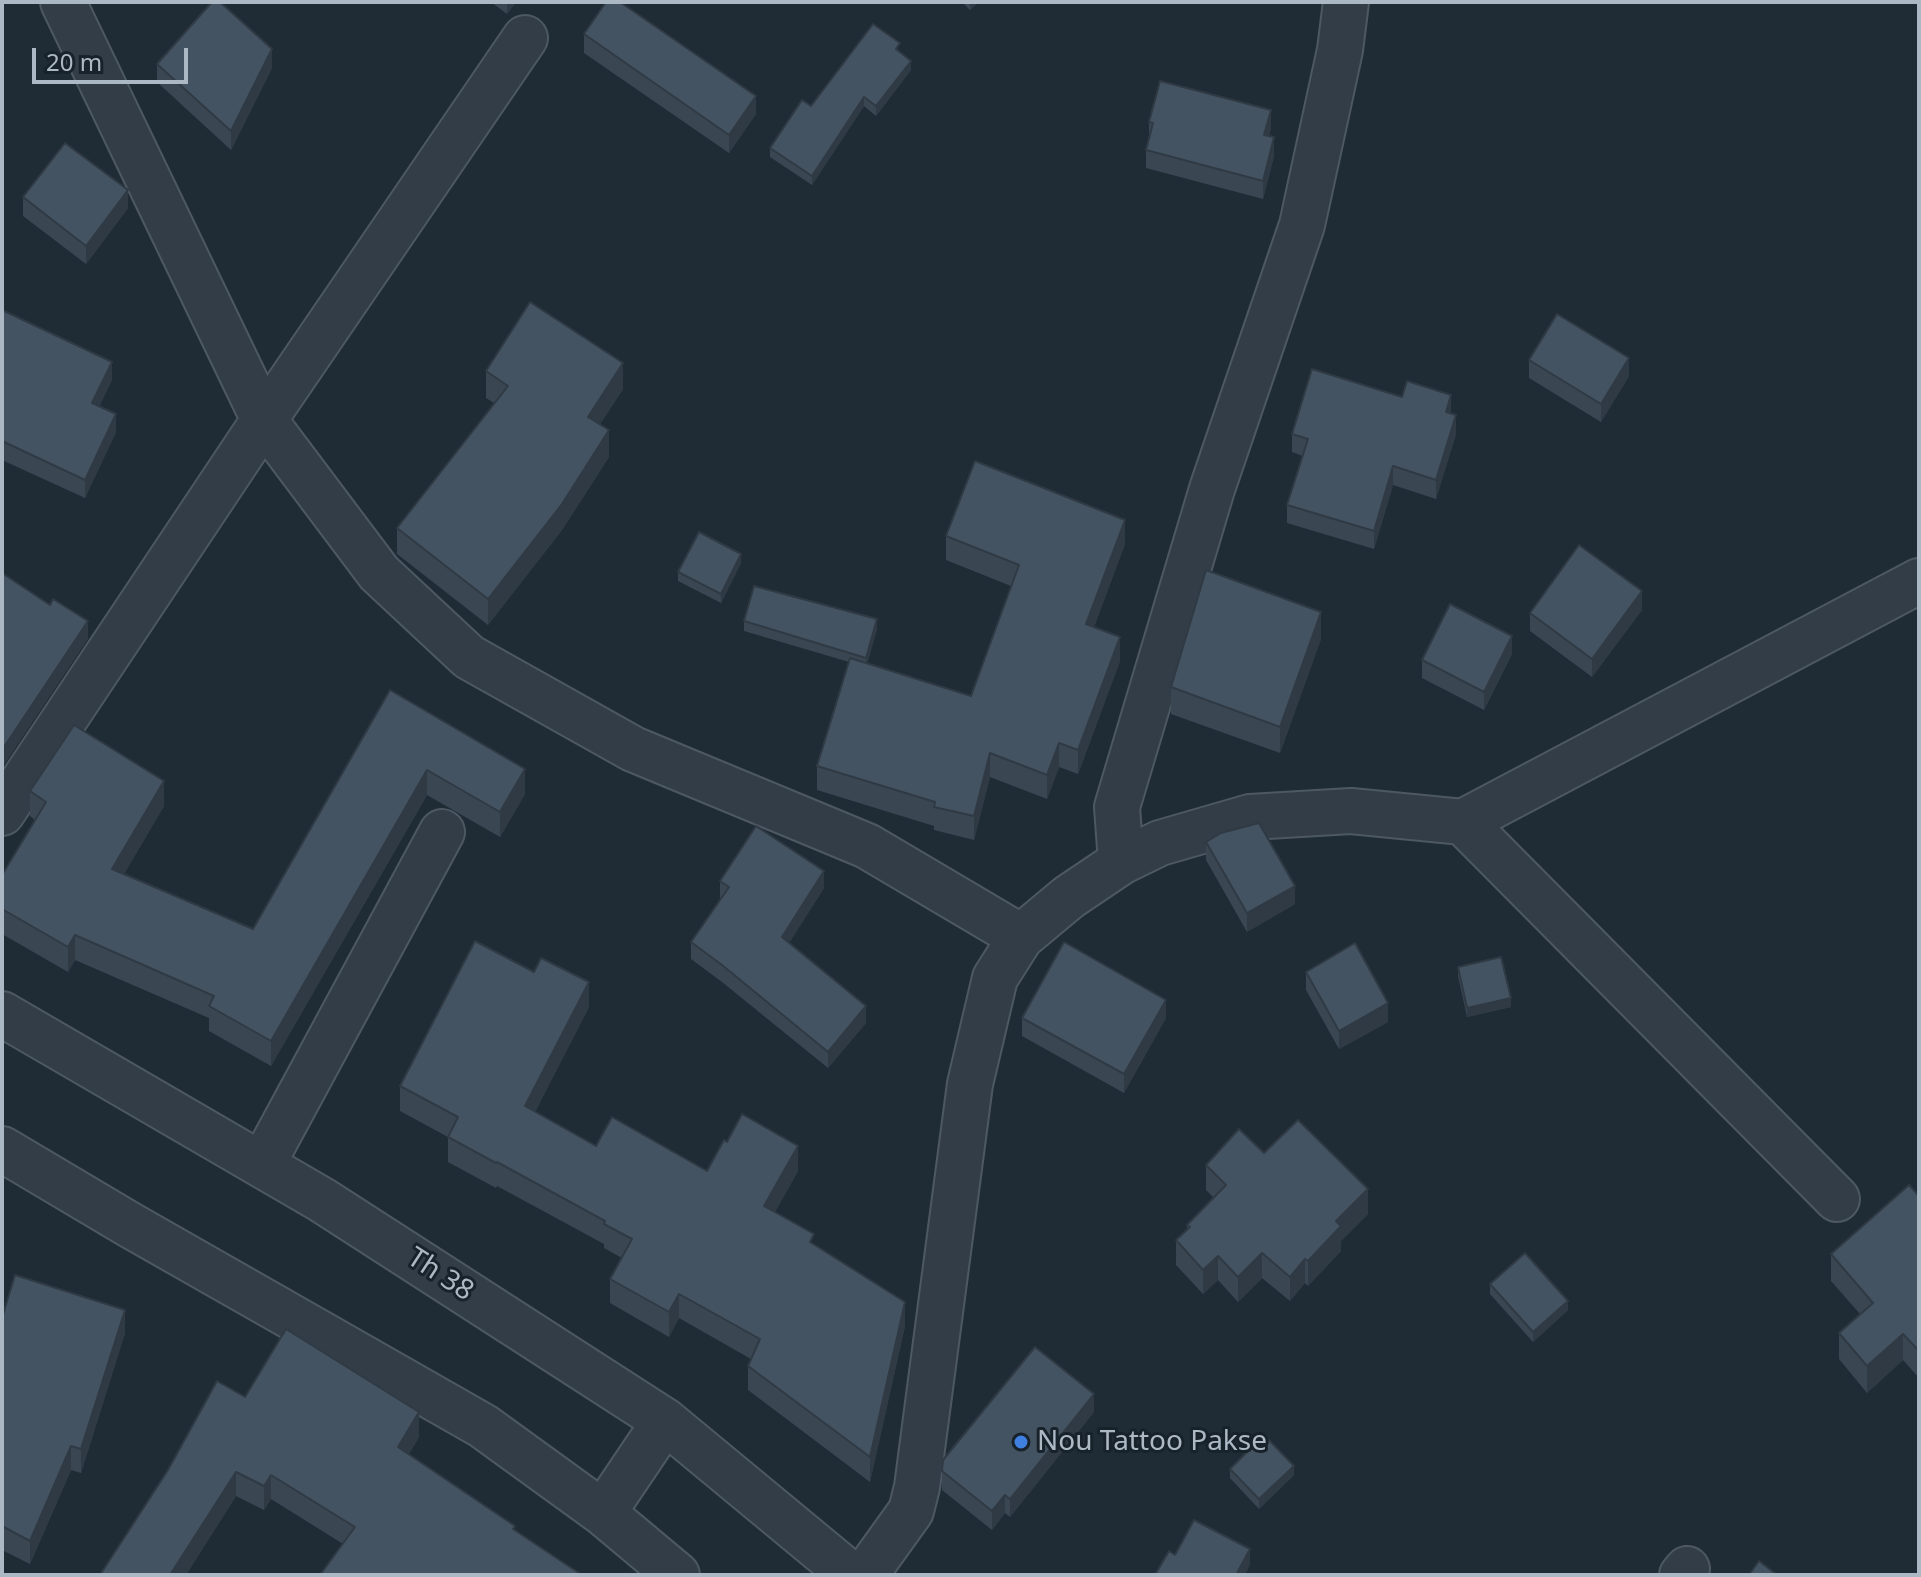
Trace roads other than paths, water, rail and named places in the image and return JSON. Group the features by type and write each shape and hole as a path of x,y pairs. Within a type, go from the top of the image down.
{"street":[{"path":"63,2 264,420 379,573 469,657 633,749 867,846 1021,937"},
{"path":"1121,862 1117,807 1212,489 1302,225 1340,50 1346,2"},
{"path":"2,813 264,420 525,38"},
{"path":"865,1575 911,1511 917,1487 970,1084 995,978 1021,937 1069,897 1121,862 1160,843 1250,817 1351,811 1463,822 1919,581 1919,568"},
{"path":"1463,822 1837,1199"},
{"path":"262,1165 442,832"},
{"name":"Th 38","path":"2,1014 322,1200 665,1421 851,1575"},
{"path":"2,1149 483,1426 603,1513 677,1575"},
{"path":"603,1513 665,1421"}],"place":[{"name":"Nou Tattoo Pakse","path":"1021,1442"}]}
